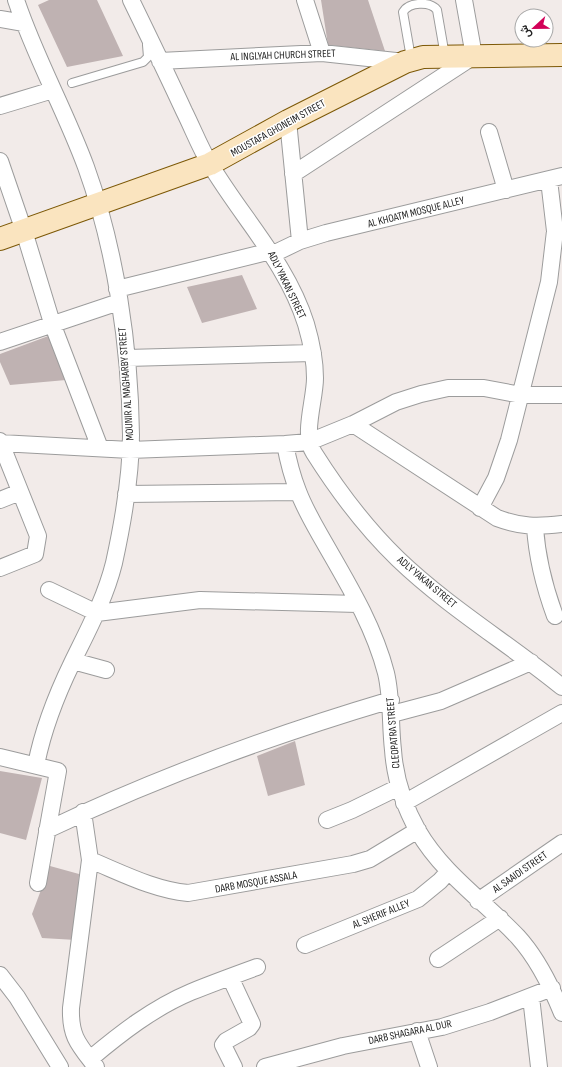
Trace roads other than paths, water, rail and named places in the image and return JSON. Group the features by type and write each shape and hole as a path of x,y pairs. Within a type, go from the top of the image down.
{"street":[{"name":"MOUNIR AL MAGHARBY STREET","path":"16,0 24,23 85,165 99,204 118,295 127,358 130,450 121,528 113,565 97,613 73,661 48,718 36,765"},
{"name":"ADLY YAKAN STREET","path":"131,0 210,164 272,252 306,323 313,354 315,376 314,399 308,432 312,450 340,493 368,527 398,559 431,588 560,682"},
{"path":"305,0 322,53"},
{"path":"293,174 474,56 464,0"},
{"path":"0,19 24,23"},
{"name":"AL INGLYAH CHURCH STREET","path":"160,61 322,53 408,61"},
{"name":"MOUSTAFA GHONEIM STREET","path":"0,240 210,164 288,121 408,61 423,57 445,56 562,55"},
{"path":"0,106 53,90"},
{"path":"288,121 300,241"},
{"path":"488,132 506,190"},
{"path":"0,161 24,231 52,323 100,448"},
{"path":"480,508 496,478 522,395 549,282 555,231 556,178"},
{"name":"AL KHOATM MOSQUE ALLEY","path":"0,342 52,323 118,295 272,252 300,241 556,178"},
{"path":"127,358 313,354"},
{"path":"0,568 35,554 38,536 0,442 130,450 309,442 353,424 396,402 421,394 448,388 484,388 522,395 562,395"},
{"path":"353,424 497,518 515,525 535,527 562,524"},
{"name":"CLEOPATRA STREET","path":"285,444 298,492 370,626 380,650 386,674 391,707 393,751 399,787 404,802 418,830 448,872 478,901 500,918 519,938 536,961 552,988 562,1013"},
{"path":"0,500 20,492"},
{"path":"126,494 298,492"},
{"path":"535,527 539,565 544,587 555,616"},
{"path":"49,590 97,613 200,600 358,604"},
{"path":"73,661 106,670"},
{"path":"47,830 83,812 280,734 391,707 441,701 532,662"},
{"path":"404,802 562,714"},
{"path":"0,757 58,771 38,883"},
{"path":"327,820 352,810 399,787"},
{"path":"83,812 90,860 70,1008 70,1025 74,1037 93,1063 121,1033 166,1005 191,992 257,967"},
{"name":"DARB MOSQUE ASSALA","path":"90,860 159,888 173,892 188,893 353,864 373,857 418,830"},
{"name":"AL SAAIDI STREET","path":"478,901 561,846"},
{"name":"AL SHERIF ALLEY","path":"306,945 418,899 429,892 448,872"},
{"path":"438,959 500,918"},
{"path":"0,975 17,997 60,1067"},
{"path":"230,977 252,1024 249,1028 226,1041 223,1045 234,1067"},
{"name":"DARB SHAGARA AL DUR","path":"265,1067 342,1046 465,1020 552,988"},
{"path":"531,997 539,1067"},
{"path":"417,1031 429,1067"}],"lane":[{"path":"72,83 146,60 149,52 148,48 124,0"},
{"path":"408,61 403,12 407,8 427,3 437,10 445,56"}]}
